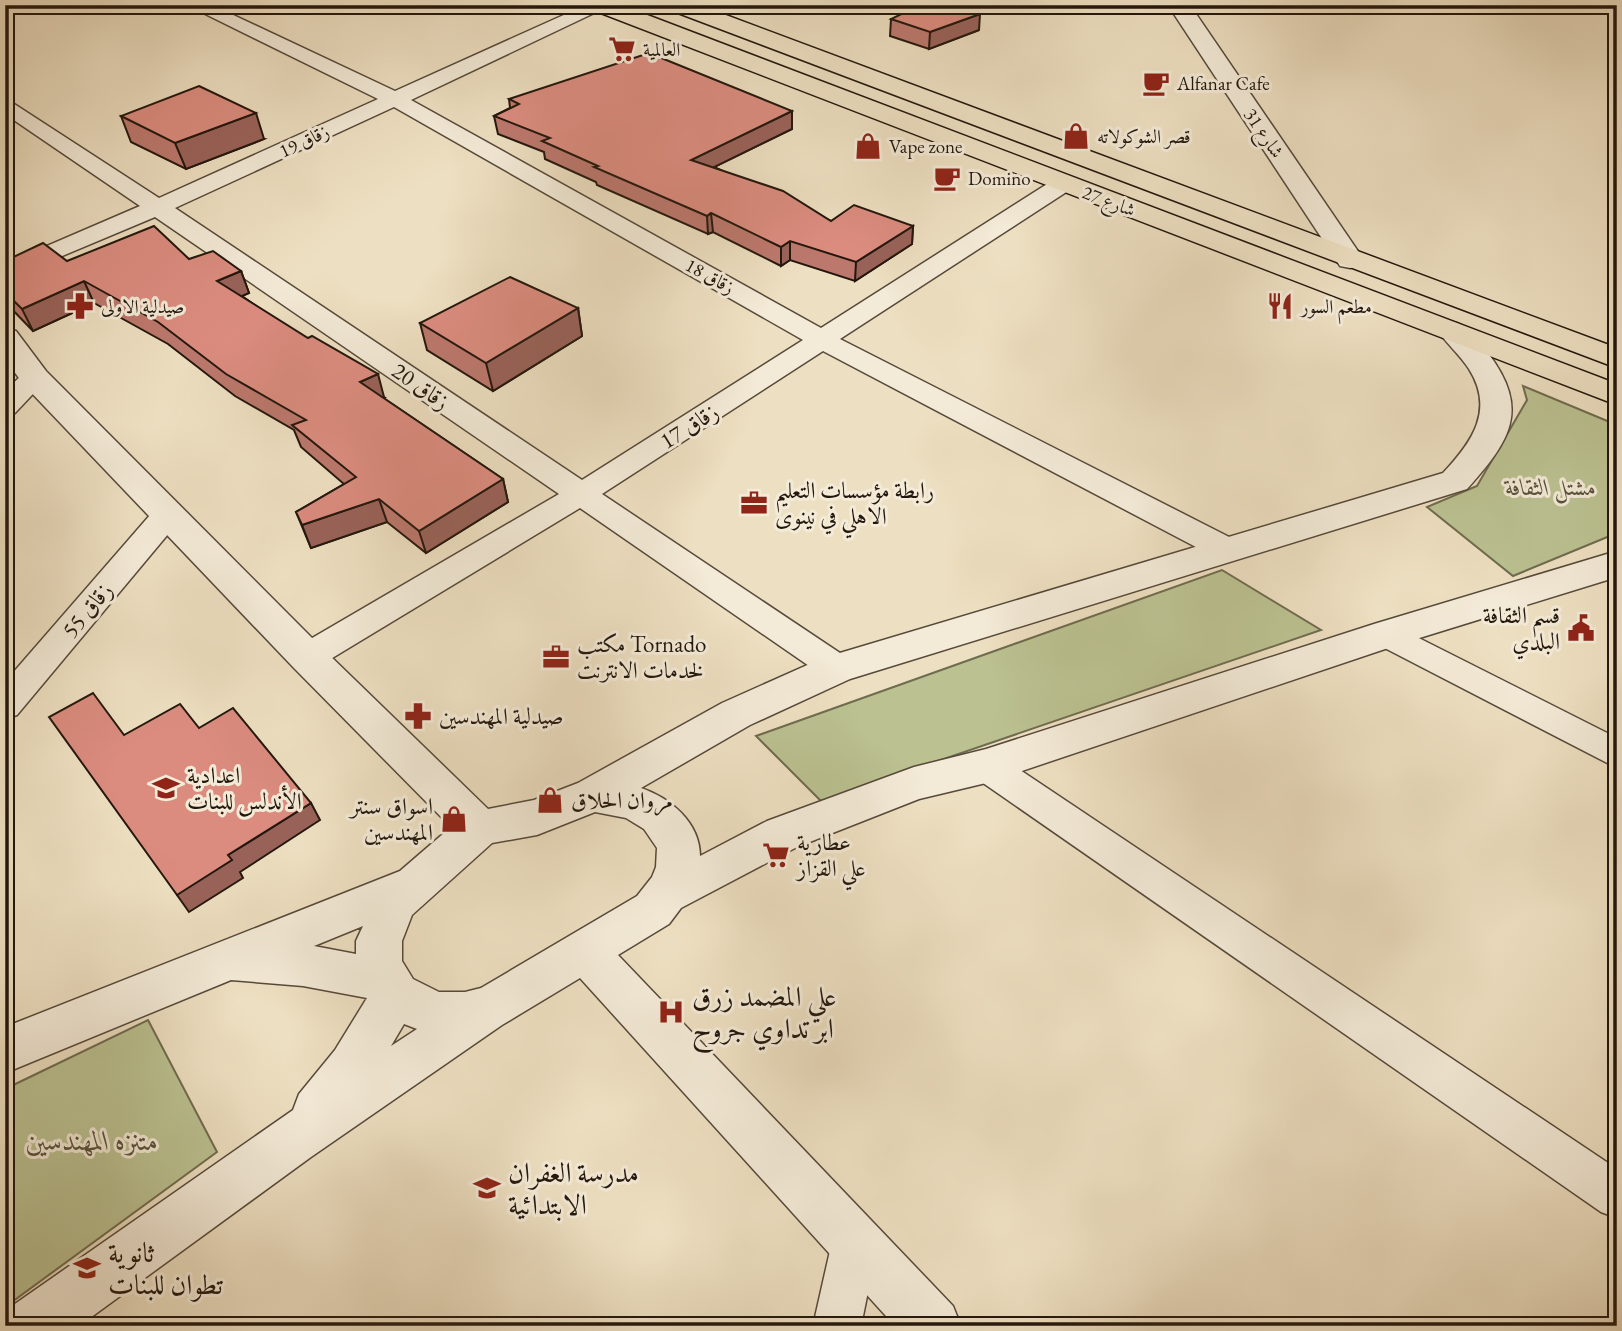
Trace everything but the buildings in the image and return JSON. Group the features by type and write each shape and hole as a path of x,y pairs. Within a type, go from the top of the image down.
{"main road":[{"name":"شارع 27","path":"602,5 1617,395"},
{"name":"شارع 27","path":"678,5 1617,359"},
{"path":"896,118 926,98"}],"street":[{"name":"زقاق 18","path":"196,5 395,99 824,341 1224,548"},
{"name":"زقاق 19","path":"5,273 160,206 602,5"},
{"name":"شارع 31","path":"1179,5 1350,260"},
{"name":"زقاق 20","path":"5,104 160,206 837,668"},
{"name":"زقاق 17","path":"307,657 580,495 824,341 1063,184"},
{"path":"391,987 379,961 379,942 394,903 409,887 480,828 537,817 593,795 736,714 837,668 1224,548 1455,481 1492,438 1498,411 1493,384 1478,356 1454,331"},
{"path":"5,337 35,378 307,657 480,828"},
{"path":"5,407 35,378"},
{"name":"زقاق 55","path":"5,706 168,514"},
{"path":"32,1326 293,1139 491,1007 586,953 653,910 671,892 771,839 838,810 914,784 986,765 1387,634 1617,564"},
{"path":"1387,634 1617,754"},
{"path":"986,765 1617,1196"},
{"path":"593,795 617,796 639,802 658,814 671,830 678,849 678,871 671,892"},
{"path":"5,1050 409,887"},
{"path":"586,953 933,1326"},
{"path":"218,962 303,965 391,987 416,1007 439,1014 466,1014 491,1007"},
{"path":"293,1139 352,1066 391,987"},
{"path":"837,1326 855,1242"}],"green space":[{"name":"مشتل الثقافة","path":"1523,386 1617,425 1617,533 1513,576 1427,507 1477,486 1527,400"},
{"path":"1222,570 1321,630 821,801 756,736"},
{"name":"متنزه المهندسين","path":"148,1020 217,1152 5,1307 5,1089"}],"place":[{"name":"العالمية","path":"622,49"},
{"name":"Alfanar Cafe","path":"1156,83"},
{"name":"قصر الشوكولاته","path":"1076,136"},
{"name":"Vape zone","path":"868,146"},
{"name":"Domino","path":"947,178"},
{"name":"صيدلية الاولى","path":"80,306"},
{"name":"مطعم السور","path":"1280,306"},
{"name":"رابطة مؤسسات التعليم الاهلي في نينوى","path":"754,503"},
{"name":"قسم الثقافة البلدي","path":"1581,628"},
{"name":"مكتب Tornado لخدمات الانترنت","path":"556,657"},
{"name":"صيدلية المهندسين","path":"418,716"},
{"name":"اعدادية الأندلس للبنات","path":"166,788"},
{"name":"مروان الحلاق","path":"550,800"},
{"name":"اسواق سنتر المهندسين","path":"454,819"},
{"name":"عطارية علي القزاز","path":"776,855"},
{"name":"علي المضمد زرق ابر تداوي جروح","path":"671,1012"},
{"name":"مدرسة الغفران الابتدائية","path":"487,1188"},
{"name":"ثانوية تطوان للبنات","path":"87,1268"}]}
